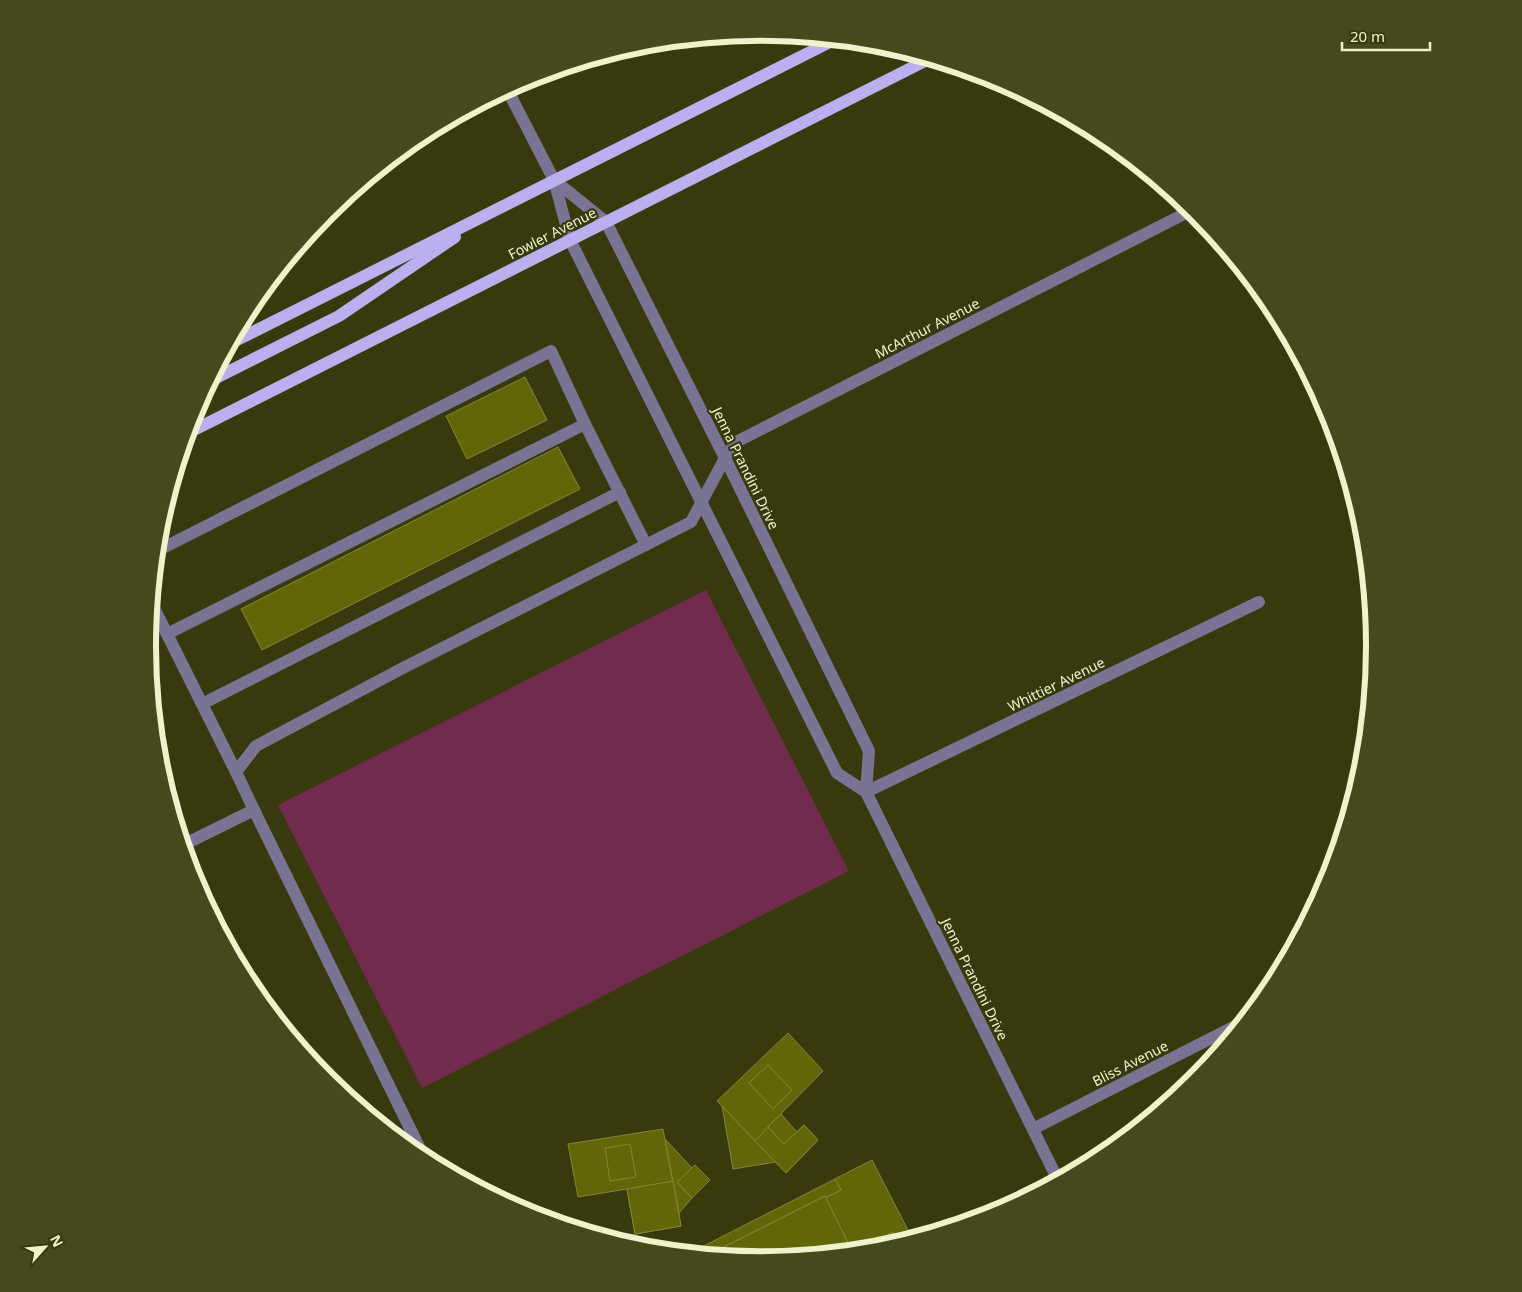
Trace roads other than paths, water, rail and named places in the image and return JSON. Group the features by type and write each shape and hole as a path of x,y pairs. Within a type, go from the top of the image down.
{"main road":[{"path":"241,337 824,45"},
{"name":"Fowler Avenue","path":"197,429 921,63"},
{"path":"221,376 339,316 498,208"}],"street":[{"path":"511,96 554,180 570,240 702,500 837,773 866,792"},
{"name":"Jenna Prandini Drive","path":"554,180 606,222 725,458 869,751 866,792 1055,1174"},
{"name":"McArthur Avenue","path":"236,772 256,746 400,669 691,522 725,458 736,442 1185,214"},
{"path":"165,547 551,351 585,424 646,545"},
{"path":"167,634 585,424"},
{"path":"202,704 620,492"},
{"name":"Whittier Avenue","path":"866,792 1258,602"},
{"path":"158,615 417,1144"},
{"path":"189,842 254,810"},
{"name":"Bliss Avenue","path":"1033,1129 1229,1029"}]}
